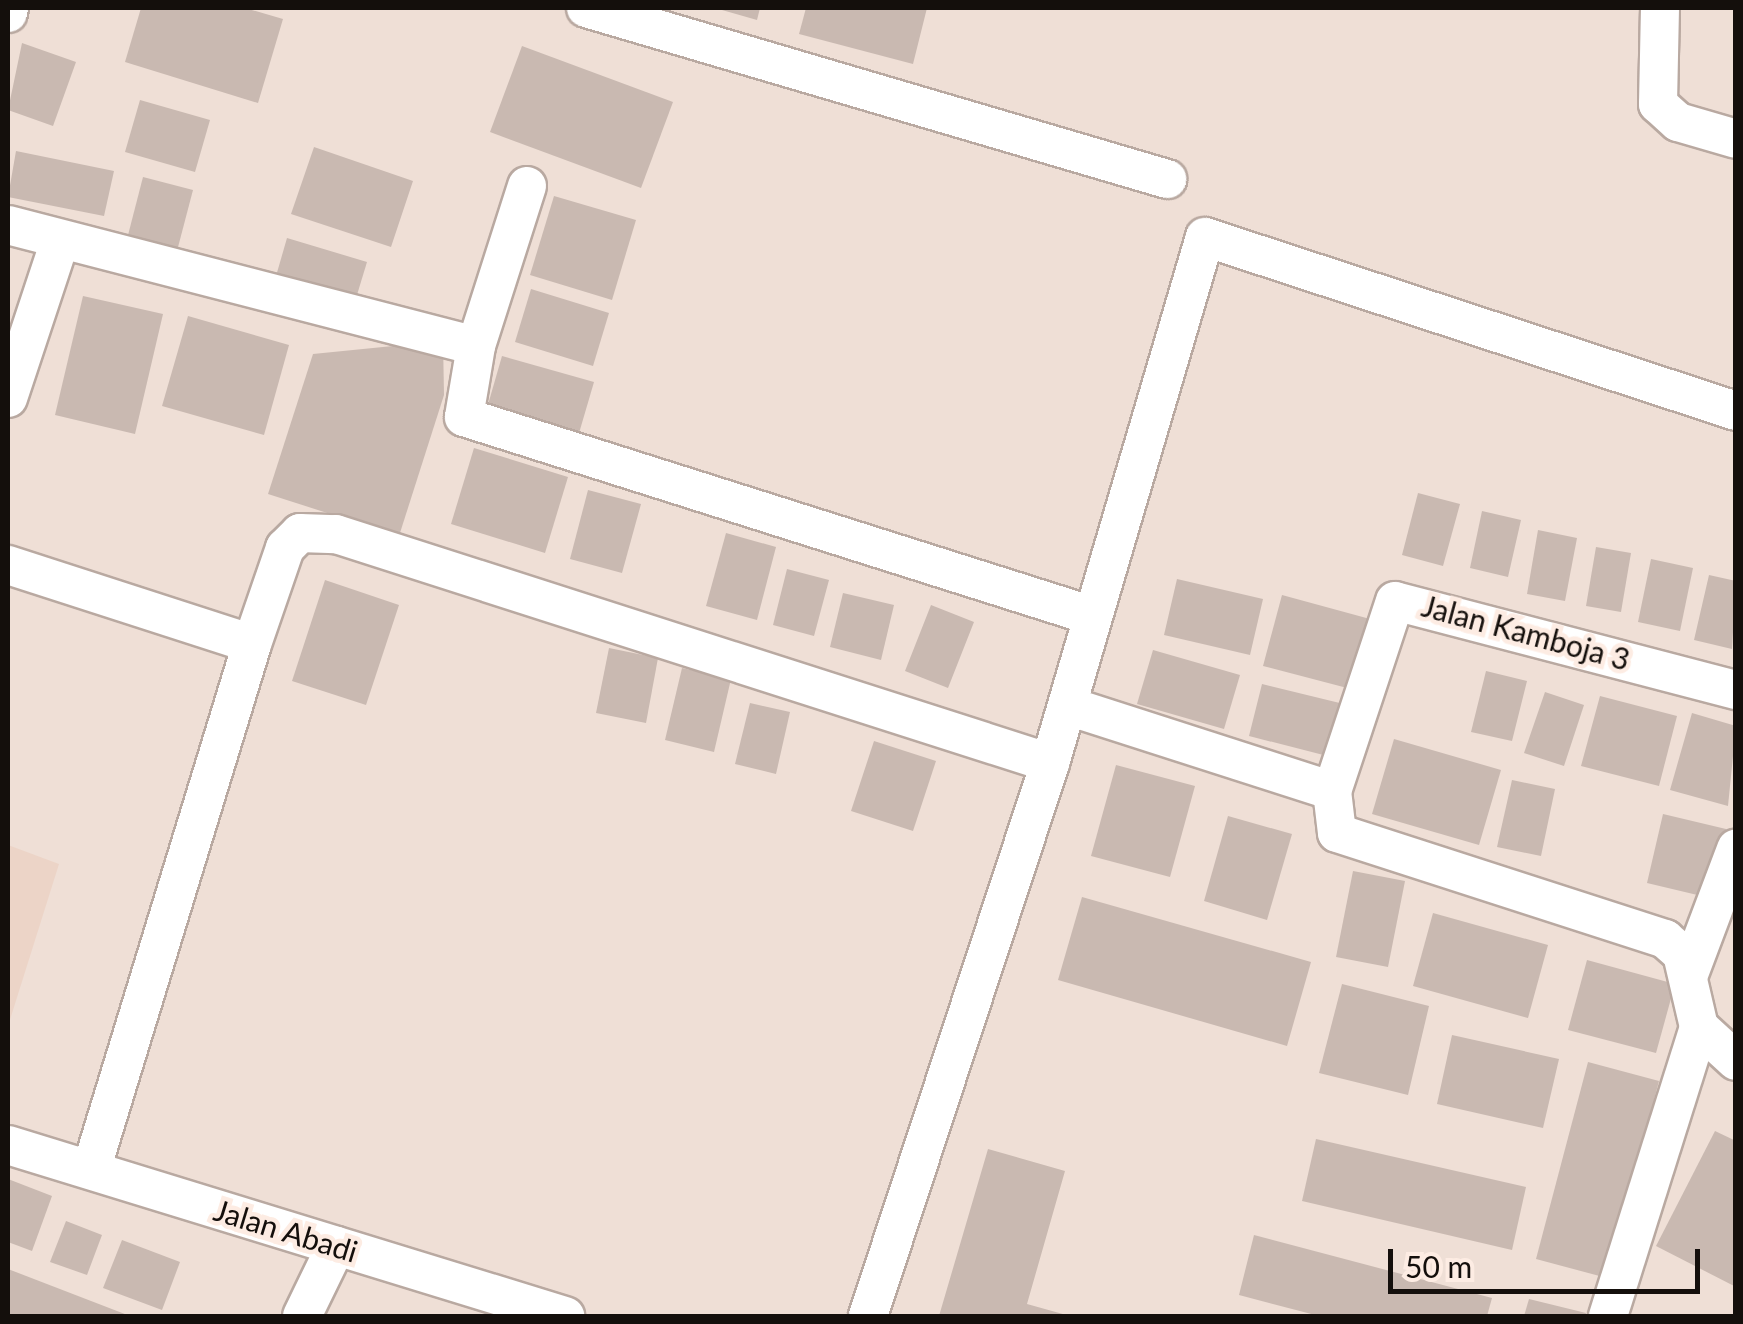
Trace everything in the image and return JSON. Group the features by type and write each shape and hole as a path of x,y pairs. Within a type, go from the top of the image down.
{"street":[{"path":"586,8 1167,179"},
{"path":"1660,8 1658,104 1678,122 1736,139"},
{"path":"527,186 476,346 463,406 476,424 1093,616"},
{"path":"8,225 60,244 476,346"},
{"path":"868,1316 1068,706 1205,237 1736,411"},
{"path":"8,398 60,244"},
{"path":"91,1170 285,548 316,530 1050,763"},
{"path":"8,565 252,644"},
{"name":"Jalan Kamboja 3","path":"1332,792 1386,616 1404,598 1736,690"},
{"path":"1068,706 1332,792 1337,833 1624,919 1664,939 1689,974 1699,1027 1608,1316"},
{"path":"1689,974 1736,850"},
{"path":"1699,1027 1736,1061"},
{"name":"Jalan Abadi","path":"8,1145 565,1316"},
{"path":"302,1316 336,1246"}],"shaded area":[{"path":"8,845 59,864 8,1026"}],"building":[{"path":"141,8 245,8 283,19 258,103 125,62"},
{"path":"715,8 760,8 757,20"},
{"path":"806,8 927,8 913,64 799,34"},
{"path":"22,43 76,62 53,126 8,110"},
{"path":"522,46 673,102 641,188 490,132"},
{"path":"140,100 210,120 195,172 125,152"},
{"path":"314,147 413,181 391,247 291,214"},
{"path":"16,151 114,171 104,216 8,197"},
{"path":"143,177 193,190 177,251 127,239"},
{"path":"554,196 636,220 612,300 530,275"},
{"path":"287,238 367,262 353,308 274,283"},
{"path":"531,289 609,313 593,366 515,342"},
{"path":"83,296 163,314 135,434 55,415"},
{"path":"188,316 289,345 264,435 162,406"},
{"path":"443,341 444,395 399,536 268,494 313,354"},
{"path":"502,356 594,382 577,440 485,415"},
{"path":"474,448 568,477 545,553 451,524"},
{"path":"588,490 641,504 622,573 570,559"},
{"path":"1418,493 1460,504 1443,566 1402,555"},
{"path":"1482,511 1521,520 1508,577 1470,568"},
{"path":"1538,530 1577,538 1565,601 1527,594"},
{"path":"726,533 776,547 757,620 706,606"},
{"path":"1596,547 1631,553 1621,612 1586,606"},
{"path":"1651,559 1693,568 1680,631 1638,622"},
{"path":"787,569 829,580 814,636 773,625"},
{"path":"1709,575 1736,581 1732,649 1694,640"},
{"path":"1177,579 1263,599 1250,655 1164,635"},
{"path":"325,580 399,605 366,705 292,681"},
{"path":"843,593 894,605 881,660 830,647"},
{"path":"1282,595 1370,619 1351,689 1263,666"},
{"path":"931,605 974,622 948,688 905,671"},
{"path":"609,648 658,658 646,723 596,713"},
{"path":"1153,650 1240,675 1224,729 1137,704"},
{"path":"682,668 731,679 714,752 665,740"},
{"path":"1486,671 1527,681 1512,741 1471,732"},
{"path":"1262,684 1352,706 1339,759 1249,736"},
{"path":"1545,692 1584,705 1564,766 1524,753"},
{"path":"1600,696 1677,716 1659,786 1581,766"},
{"path":"750,703 790,712 776,774 735,764"},
{"path":"1692,713 1736,726 1728,806 1670,790"},
{"path":"1394,739 1501,770 1479,845 1372,814"},
{"path":"874,741 936,761 913,831 851,811"},
{"path":"1116,765 1195,786 1170,877 1091,856"},
{"path":"1512,780 1555,789 1541,856 1497,847"},
{"path":"1663,814 1726,829 1710,898 1647,883"},
{"path":"1228,816 1292,834 1267,920 1204,901"},
{"path":"1353,871 1405,881 1388,967 1336,957"},
{"path":"1082,897 1311,962 1287,1046 1058,980"},
{"path":"1433,913 1548,945 1528,1018 1413,986"},
{"path":"1587,960 1675,984 1656,1053 1568,1030"},
{"path":"1342,984 1429,1006 1408,1095 1319,1073"},
{"path":"1452,1035 1559,1059 1543,1128 1437,1104"},
{"path":"1588,1062 1659,1081 1607,1278 1536,1259"},
{"path":"1715,1131 1736,1141 1736,1287 1656,1246"},
{"path":"1316,1139 1526,1187 1512,1250 1302,1201"},
{"path":"988,1149 1065,1171 1027,1304 1070,1316 939,1316"},
{"path":"8,1179 52,1196 32,1251 8,1242"},
{"path":"66,1221 102,1235 87,1275 50,1262"},
{"path":"1254,1235 1492,1298 1487,1316 1319,1316 1239,1295"},
{"path":"122,1240 180,1262 162,1310 103,1288"},
{"path":"8,1269 130,1316 8,1316"},
{"path":"1529,1299 1586,1313 1524,1316"}]}
